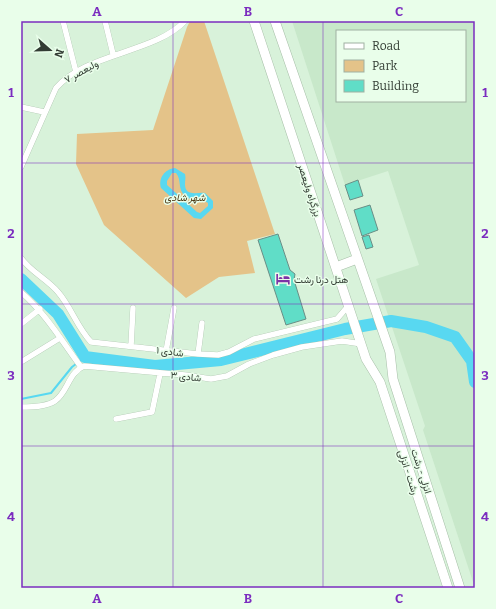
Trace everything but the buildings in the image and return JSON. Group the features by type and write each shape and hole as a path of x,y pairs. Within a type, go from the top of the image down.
{"highway":[{"name":"بزرگراه ولیعصر","path":"254,21 366,359"},
{"path":"275,21 357,259 336,267"},
{"name":"انزلی - رشت","path":"357,259 390,352 393,379 460,588"},
{"name":"رشت - انزلی","path":"366,359 380,382 448,588"}],"street":[{"path":"64,21 76,72"},
{"path":"105,21 113,54"},
{"name":"ولیعصر ۷","path":"21,167 44,112 56,88 62,80 113,54 129,50 161,37 185,21"},
{"path":"21,107 44,112"},
{"name":"شادی ۱","path":"21,258 28,268 57,291 83,333 91,342 166,351 218,355 229,352 254,339 337,318 349,308"},
{"path":"21,292 40,309 82,368 75,372 62,394 54,402 21,408"},
{"path":"132,346 133,308"},
{"path":"166,351 174,308"},
{"path":"21,324 40,309"},
{"path":"198,354 202,323"},
{"path":"21,362 60,338"},
{"name":"شادی ۳","path":"82,368 211,379 227,376 249,364 273,355 302,347 342,341 361,343"},
{"path":"116,419 152,412 160,374"}],"shaded area":[{"path":"292,21 475,21 475,588 423,430 425,426 376,279 419,265 388,171 345,185"}],"green space":[{"name":"شهر شادی","path":"190,21 204,21 275,234 247,241 255,273 219,277 186,298 104,225 76,164 77,134 153,130"}],"water":[{"path":"175,168 185,174 187,191 192,193 205,193 213,201 213,208 201,219 194,218 161,188 161,178 165,172","holes":["172,173 176,173 181,190 185,196 208,203 208,206 200,213 167,185 167,181"]}],"waterway":[{"path":"21,279 58,314 85,357 155,366 221,360 345,329 391,321 426,327 455,337 472,361 475,382"},
{"path":"21,399 51,393 72,367 85,357"}],"place":[{"name":"هتل درنا رشت","path":"283,279"}]}
